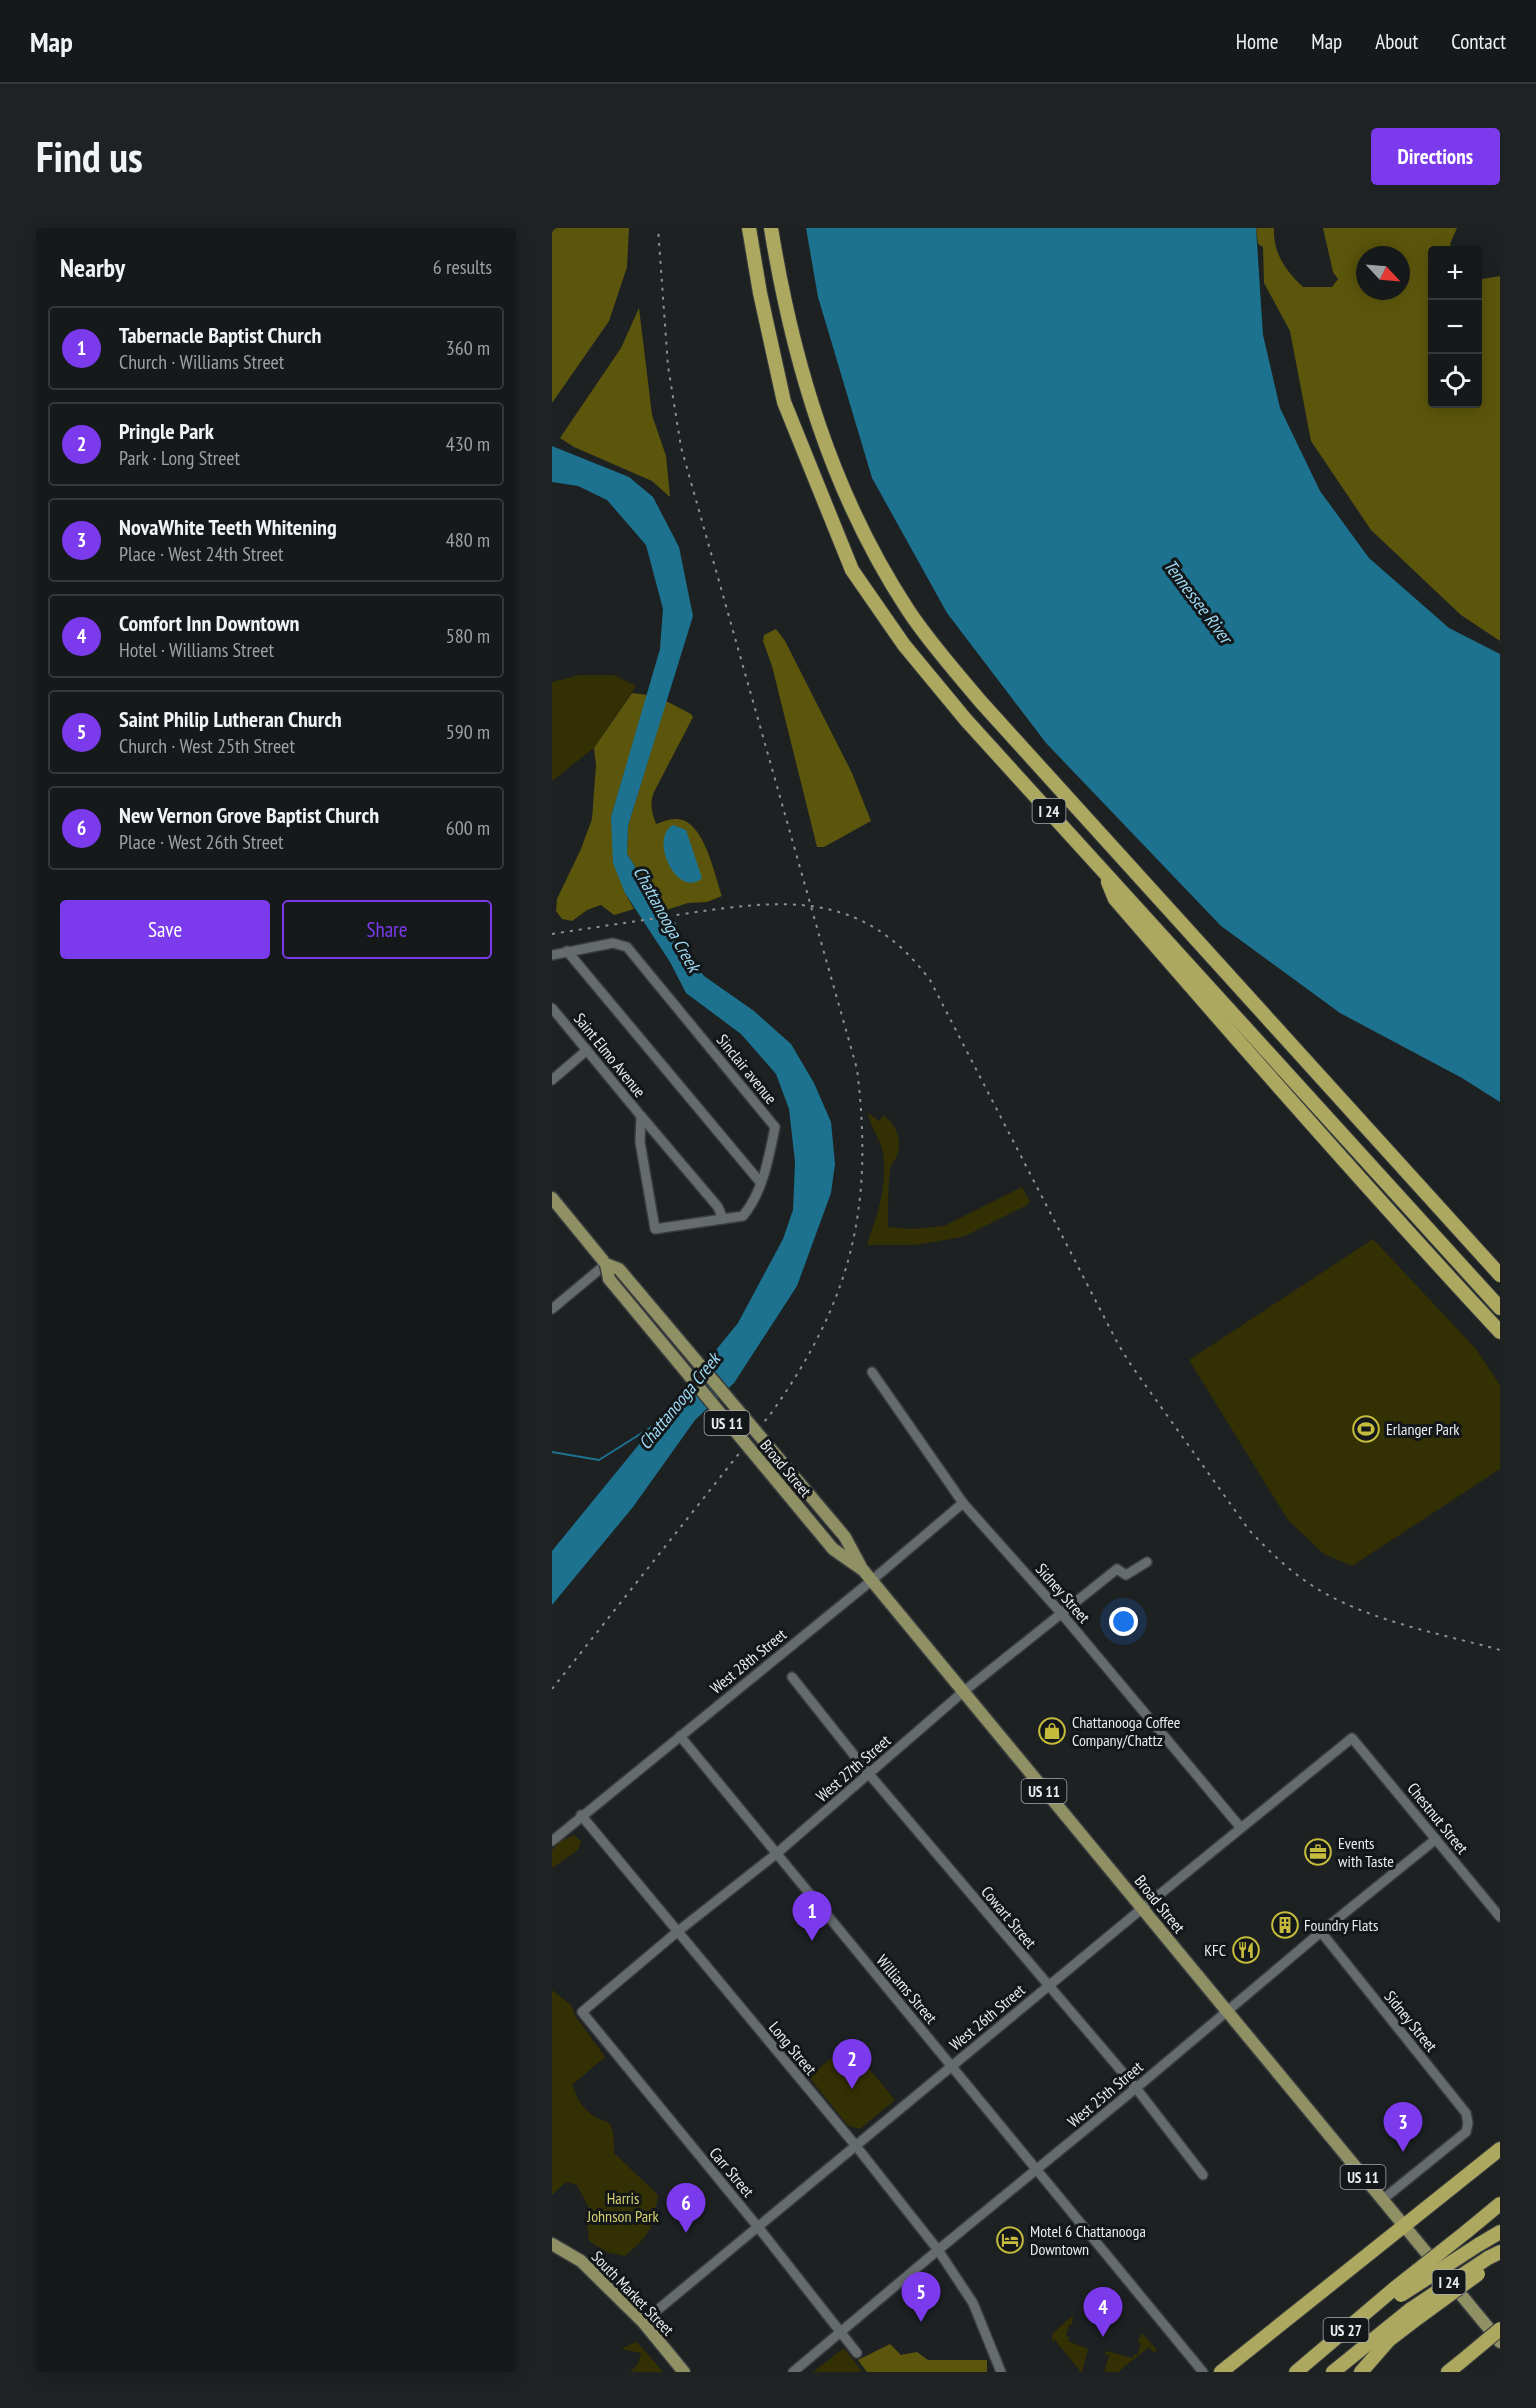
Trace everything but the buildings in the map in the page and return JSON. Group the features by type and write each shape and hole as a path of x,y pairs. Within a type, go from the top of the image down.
{"highway":[{"name":"I 24","path":"749,228 760,293 784,402 852,570 904,645 959,712 1500,1308"},
{"name":"I 24","path":"771,228 783,302 810,401 834,470 883,570 909,611 981,702 1500,1275"},
{"path":"1104,872 1115,899 1173,967 1370,1192 1500,1332"},
{"path":"1221,2372 1500,2149"},
{"name":"US 27","path":"1298,2372 1398,2292 1500,2204"},
{"name":"I 24","path":"1398,2292 1500,2232"},
{"name":"I 24","path":"1333,2372 1496,2259"},
{"path":"1361,2372 1415,2313"},
{"path":"1448,2372 1500,2329"},
{"path":"1454,2372 1463,2360"}],"main road":[{"name":"Broad Street","path":"552,1198 606,1264 618,1269 844,1537 871,1581 1500,2342"},
{"name":"South Market Street","path":"552,2244 581,2261 643,2322 684,2372"}],"street":[{"name":"Sinclair avenue","path":"552,955 613,943 627,946 775,1127 754,1203 743,1216 655,1229"},
{"path":"567,951 760,1182"},
{"name":"Saint Elmo Avenue","path":"552,1008 641,1116 640,1142 655,1229"},
{"path":"552,1080 587,1050"},
{"path":"641,1116 718,1207 723,1219"},
{"path":"552,1309 606,1264"},
{"name":"Sidney Street","path":"872,1372 963,1503 1062,1613 1241,1828"},
{"name":"West 28th Street","path":"552,1841 581,1815 871,1581 963,1503"},
{"name":"West 27th Street","path":"582,2012 676,1932 776,1854 963,1692 1117,1569 1126,1575 1147,1562"},
{"name":"Cowart Street","path":"792,1677 869,1774 1136,2088 1203,2175"},
{"name":"Williams Street","path":"680,1736 1203,2372"},
{"name":"West 26th Street","path":"643,2322 1048,1986 1352,1738"},
{"name":"Chestnut Street","path":"1352,1738 1500,1917"},
{"name":"Long Street","path":"581,1815 856,2146 938,2250 973,2303 1001,2372"},
{"name":"West 25th Street","path":"793,2372 1136,2088 1320,1932 1436,1839"},
{"name":"Sidney Street","path":"1320,1932 1466,2113 1468,2123 1466,2132 1382,2200"},
{"name":"Carr Street","path":"582,2012 758,2227 857,2353"}],"green space":[{"path":"580,675 614,675 636,686 594,748 552,781 552,682"},
{"path":"868,1113 879,1121 884,1115 894,1127 898,1137 898,1153 890,1170 888,1227 912,1229 944,1226 1022,1187 1030,1201 1027,1205 963,1237 914,1245 867,1245 881,1200 884,1176 882,1148 870,1123"},
{"name":"Erlanger Park","path":"1373,1239 1476,1349 1500,1385 1500,1469 1352,1566 1324,1554 1288,1520 1189,1360"},
{"path":"574,1835 581,1841 578,1850 552,1868 552,1850 561,1841"},
{"name":"Harris Johnson Park","path":"552,1990 571,2005 576,2017 605,2057 572,2085 578,2099 590,2114 610,2124 614,2139 614,2153 658,2195 652,2223 646,2236 625,2256 606,2252 589,2241 587,2223 589,2208 577,2185 566,2182 552,2195"},
{"path":"845,2046 856,2053 895,2100 860,2129 849,2126 845,2122 809,2077"},
{"path":"1073,2315 1072,2325 1069,2324 1066,2336 1069,2337 1068,2341 1088,2349 1082,2372 1079,2372 1055,2340 1052,2342 1052,2334"},
{"path":"1142,2333 1156,2352 1149,2347 1118,2372 1104,2372 1109,2356 1105,2354 1106,2351 1133,2358 1134,2354 1137,2355 1141,2344 1138,2342"},
{"path":"635,2342 663,2372 630,2372 638,2364 641,2353 621,2349"},
{"path":"844,2348 862,2372 813,2372"}],"shaded area":[{"path":"552,228 629,228 627,267 609,321 552,403"},
{"path":"1256,228 1274,228 1274,237 1281,260 1297,281 1303,287 1332,287 1338,279 1333,272 1323,228 1457,228 1450,244 1451,246 1428,246 1428,408 1482,408 1482,279 1500,276 1500,641 1461,615 1371,530 1311,441 1290,331 1264,283 1263,247 1258,244"},
{"path":"639,308 652,415 666,456 670,497 652,481 574,447 560,438 621,348"},
{"path":"776,629 785,641 852,773 871,821 824,847 817,847 772,666 763,641 764,635"},
{"path":"632,693 648,695 611,817 625,893 634,909 614,915 601,905 587,910 572,921 562,919 556,911 557,899 581,849 592,819 596,765 594,748"},
{"path":"666,701 693,717 654,792 651,805 653,816 656,824 675,819 685,821 694,828 707,850 722,896 707,902 688,903 663,911 627,854 628,826"},
{"path":"890,2344 901,2355 917,2352 928,2360 987,2360 987,2372 867,2372 858,2360"}],"water":[{"name":"Tennessee River","path":"806,228 1256,228 1263,335 1280,408 1320,491 1369,558 1449,628 1500,654 1500,1102 1462,1078 1340,1013 1221,926 1046,743 947,613 872,478 818,297"},
{"name":"Chattanooga Creek","path":"552,446 629,477 653,497 679,547 693,616 628,826 627,854 663,911 676,923 679,946 704,976 754,1011 791,1044 814,1083 831,1122 835,1164 831,1193 797,1286 734,1383 695,1420 633,1507 552,1605 552,1551 738,1323 783,1239 793,1210 795,1162 789,1109 776,1074 741,1034 686,993 670,962 625,893 613,863 611,817 660,649 663,609 646,545 607,500 578,486 552,482"},
{"path":"673,825 686,830 702,878 693,883 684,881 676,875 665,854 666,832"}],"waterway":[{"name":"Chattanooga Creek","path":"552,1452 599,1460 653,1426 655,1427"}],"railway":[{"path":"552,1689 772,1412 799,1370 839,1290 851,1250 859,1208 862,1119 857,1069 681,447 668,366 658,228"},
{"path":"552,934 720,909 787,904 818,907 848,915 877,929 904,950 930,980 1118,1344 1249,1530 1297,1575 1326,1594 1349,1605 1399,1623 1500,1650"}],"place":[{"name":"Erlanger Park","path":"1366,1429"},
{"name":"Chattanooga Coffee Company/Chattz","path":"1052,1731"},
{"name":"Events with Taste","path":"1318,1852"},
{"name":"Foundry Flats","path":"1285,1925"},
{"name":"Tabernacle Baptist Church","path":"812,1941"},
{"name":"KFC","path":"1246,1950"},
{"name":"Pringle Park","path":"852,2089"},
{"name":"NovaWhite Teeth Whitening","path":"1403,2152"},
{"name":"New Vernon Grove Baptist Church","path":"686,2233"},
{"name":"Motel 6 Chattanooga Downtown","path":"1010,2240"},
{"name":"Saint Philip Lutheran Church","path":"921,2322"},
{"name":"Comfort Inn Downtown","path":"1103,2337"}]}
